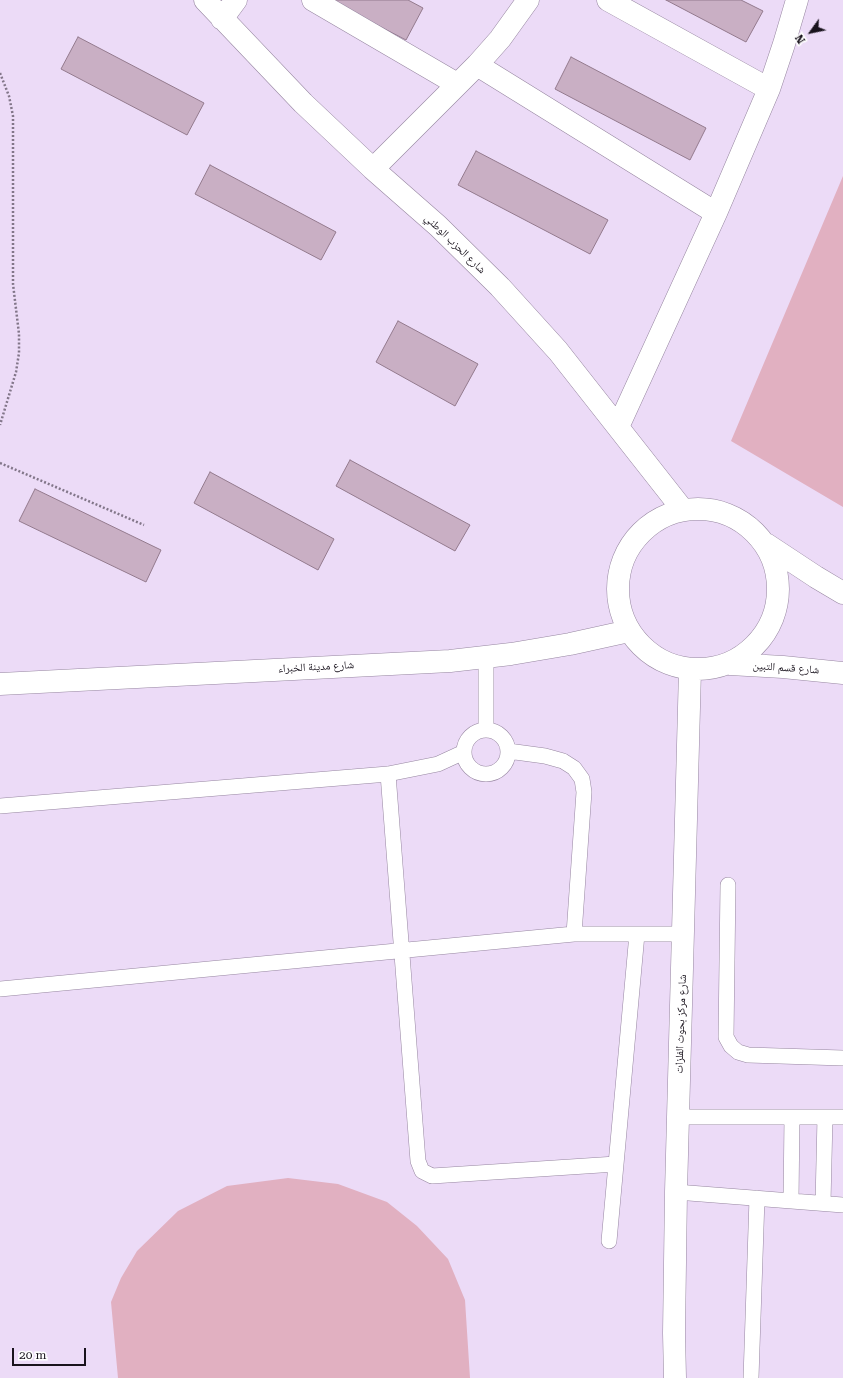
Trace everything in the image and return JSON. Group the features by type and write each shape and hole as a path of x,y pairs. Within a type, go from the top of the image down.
{"street":[{"name":"شارع الحزب الوطني","path":"205,0 303,103 373,169 438,226 500,287 558,351 683,510"},
{"path":"222,19 236,0"},
{"path":"313,0 457,84"},
{"path":"373,169 500,39 528,0"},
{"path":"608,0 769,89"},
{"path":"618,426 716,213 769,89 784,44 796,0"},
{"path":"476,65 716,213"},
{"path":"766,544 779,577 776,613 759,644 730,664 710,670 690,670 666,663 646,650 629,631 619,602 620,571 632,543 655,521 683,510 714,510 743,522 766,544 843,593"},
{"name":"شارع مدينة الخبراء","path":"0,684 486,657 570,644 629,631"},
{"name":"شارع قسم التبين","path":"730,664 783,667 843,674"},
{"name":"شارع مركز بحوث الفلزات","path":"675,1378 676,1192 690,670"}],"lane":[{"path":"486,657 486,730"},
{"path":"486,730 494,731 501,736 506,743 508,751 507,760 502,767 495,772 487,774 478,772 471,768 466,761 464,752 470,736 477,732 486,730"},
{"path":"508,751 545,756 563,761 574,768 582,779 584,792 574,934"},
{"path":"0,806 388,774 438,764 464,752"},
{"path":"388,774 418,1161 422,1171 432,1176 616,1164"},
{"path":"728,885 726,1037 731,1046 738,1052 748,1055 843,1058"},
{"path":"0,989 574,934 683,934"},
{"path":"609,1241 637,934"},
{"path":"791,1201 792,1117"},
{"path":"823,1203 825,1117"},
{"path":"678,1118 843,1117"},
{"path":"676,1192 843,1205"},
{"path":"751,1378 757,1198"}],"path":[{"path":"0,73 9,96 13,116 13,284 19,334 19,353 16,372 0,425"},
{"path":"0,463 144,525"}],"shaded area":[{"path":"843,176 843,507 731,441"},
{"path":"288,1178 338,1184 387,1202 417,1226 448,1259 465,1300 470,1378 118,1378 111,1302 121,1278 137,1251 178,1211 227,1186"}],"building":[{"path":"329,0 408,0 423,8 406,40"},
{"path":"666,0 741,0 763,11 746,42"},
{"path":"78,37 204,103 187,135 61,69"},
{"path":"571,57 706,128 690,160 555,89"},
{"path":"476,151 608,220 590,254 458,185"},
{"path":"210,165 336,232 321,260 195,194"},
{"path":"398,321 478,364 455,406 376,362"},
{"path":"350,460 470,525 455,551 336,486"},
{"path":"210,472 334,539 318,570 194,503"},
{"path":"35,489 161,550 146,582 19,521"}]}
